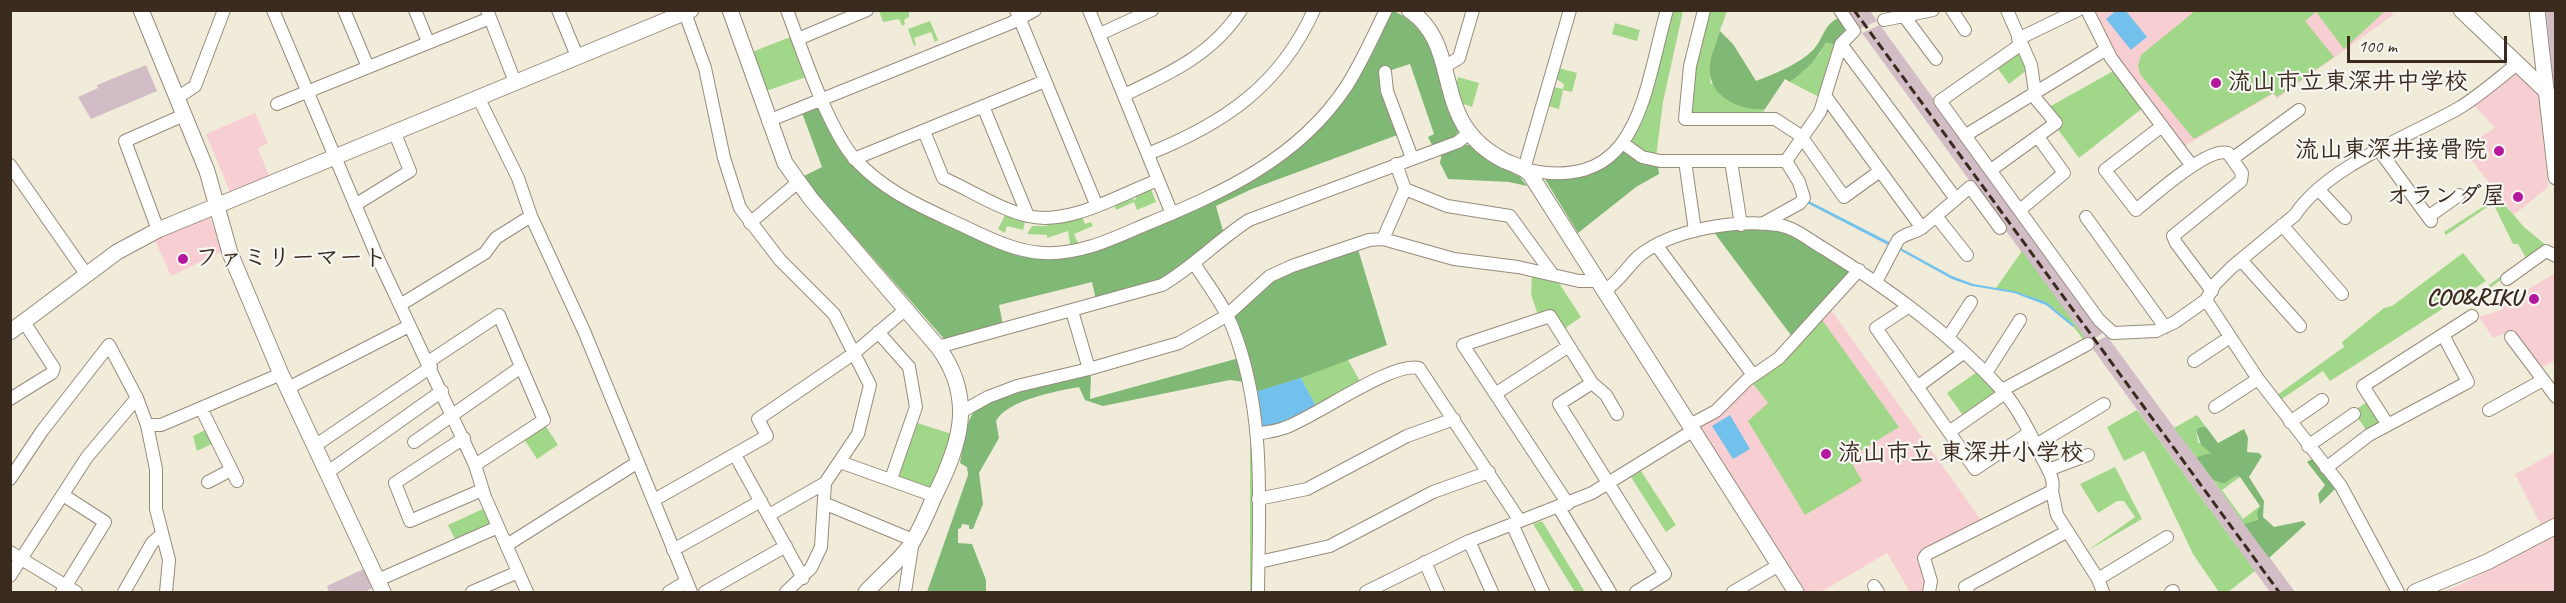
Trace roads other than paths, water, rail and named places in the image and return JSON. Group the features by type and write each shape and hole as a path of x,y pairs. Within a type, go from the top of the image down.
{"street":[{"path":"141,10 207,171 230,253 284,381 316,445 380,586 498,527"},
{"path":"177,98 195,86 224,10"},
{"path":"273,10 355,205 409,326 464,438 482,490 527,592"},
{"path":"344,10 368,68"},
{"path":"415,10 428,42"},
{"path":"558,10 577,56"},
{"path":"730,10 778,150 798,183 938,347 953,373 961,412 956,448 913,540 866,592"},
{"path":"787,10 823,100 842,141 854,159 880,182 909,201 997,242 1024,251 1060,253 1080,250 1241,182 1298,141 1344,89 1365,54 1386,10"},
{"path":"798,39 867,10"},
{"path":"768,121 823,100 1018,15 1035,10"},
{"path":"1089,10 1172,213"},
{"path":"1100,34 1152,10"},
{"path":"1124,95 1175,72 1202,53 1227,30 1240,10"},
{"path":"1148,154 1204,129 1255,93 1282,64 1306,29 1314,10"},
{"path":"1408,10 1420,19 1433,35 1456,110 1469,133 1488,151 1530,174 1796,592"},
{"path":"1444,67 1459,58 1473,10"},
{"path":"1524,169 1570,10"},
{"path":"1524,169 1553,174 1581,172 1603,162 1624,144 1635,122 1667,10"},
{"path":"1704,10 1690,66 1685,119 1775,118 1801,136 1845,197 1880,171"},
{"path":"1786,161 1801,136 1820,112 1841,44 1854,31 1840,10"},
{"path":"1884,20 1933,10"},
{"path":"1952,10 1965,30"},
{"path":"1991,170 2056,123 2036,99 2031,65 2007,10"},
{"path":"2078,10 2019,42 1940,101 2109,331 2156,331 2165,327 2209,296 2215,284 2319,190 2360,160 2460,107 2517,64"},
{"path":"2087,10 2105,50 2192,166"},
{"path":"2461,10 2552,96"},
{"path":"2537,10 2552,96 2556,177"},
{"path":"10,332 117,252 158,230 216,204 688,12 705,68 724,158 740,208 780,261 834,314 870,385 858,434 825,483 769,514"},
{"path":"277,104 368,68 488,14 515,82"},
{"path":"1911,14 1936,59"},
{"path":"1018,15 1096,204"},
{"path":"1841,44 1956,199"},
{"path":"1966,135 2105,50"},
{"path":"1385,72 1387,91 1412,158"},
{"path":"854,159 1045,81"},
{"path":"478,97 518,178 531,216 584,331 688,587 669,592"},
{"path":"1826,97 1922,228"},
{"path":"983,106 1028,216"},
{"path":"2232,159 2299,110"},
{"path":"158,230 125,141 184,115"},
{"path":"2162,126 2105,170 2136,210 2192,166 2220,152 2228,153 2242,173 2241,181 2174,236 2176,243 2209,296 2230,338 2290,422 2341,486 2398,592"},
{"path":"355,205 410,171 394,131"},
{"path":"924,131 944,178 1028,216 1044,218 1070,216 1158,180"},
{"path":"938,347 1153,289 1177,276 1225,236 1258,215 1458,142 1469,133"},
{"path":"2020,210 2064,173 2038,137"},
{"path":"1624,144 1648,159 1786,161"},
{"path":"2379,150 2429,219 2459,195"},
{"path":"1685,161 1695,231"},
{"path":"1731,161 1741,225"},
{"path":"1762,224 1800,203 1804,198 1799,182 1786,161"},
{"path":"1383,239 1405,189 1395,164"},
{"path":"10,165 86,274"},
{"path":"750,223 798,183"},
{"path":"1876,282 1898,240 1904,234 1914,234 1970,187 2000,228"},
{"path":"1405,189 1447,206 1510,216 1552,275"},
{"path":"2319,190 2344,218"},
{"path":"400,305 484,253 496,237 531,216"},
{"path":"1936,216 1966,255"},
{"path":"2086,217 2165,327"},
{"path":"961,412 988,397 1017,386 1169,347 1202,332 1226,316 1259,284 1283,270 1360,242 1383,239 1440,256 1552,275 1601,286 1617,283 1639,257 1657,246 1695,231 1713,226 1781,225 1796,231 1859,270 1948,336 2003,392 2036,445 2054,483 2052,491 2057,515 2098,579 2103,592"},
{"path":"2282,225 2342,294"},
{"path":"1657,246 1753,375"},
{"path":"2507,279 2546,251 2556,256"},
{"path":"2241,260 2300,326"},
{"path":"1194,263 1226,316 1243,361 1257,434 1258,592"},
{"path":"1366,592 1379,589 1425,562 1469,541 1563,506 1609,483 1716,411 1753,375 1779,358 1859,270"},
{"path":"1948,336 1971,302"},
{"path":"1908,307 1876,328 1975,469 2029,433"},
{"path":"654,500 767,436 758,419 853,354 906,309"},
{"path":"1072,311 1089,369"},
{"path":"316,445 499,315 544,420 475,465"},
{"path":"1610,592 1563,506 1463,345 1550,316 1592,383 1606,395 1617,414"},
{"path":"2388,425 2363,386 2472,316"},
{"path":"1986,374 2020,321"},
{"path":"10,399 52,373 54,368 24,322"},
{"path":"147,425 161,425 201,408 284,381 409,326"},
{"path":"878,332 909,367 916,407 891,479"},
{"path":"2326,468 2369,435 2468,382 2443,335"},
{"path":"2511,337 2556,397"},
{"path":"2194,361 2230,338"},
{"path":"1949,432 2003,392 2088,344"},
{"path":"11,477 42,431 109,345 138,398 147,425 156,469 156,509 169,560 166,592"},
{"path":"1495,394 1569,346"},
{"path":"1917,387 1963,353"},
{"path":"1257,434 1285,428 1383,377 1412,367 1421,370 1489,472 1516,522 1543,592"},
{"path":"414,442 452,413 521,368"},
{"path":"2215,407 2258,379"},
{"path":"2489,410 2543,380"},
{"path":"1592,383 1559,404 1665,574 1636,592"},
{"path":"328,472 442,391"},
{"path":"10,576 87,457 138,398"},
{"path":"2290,422 2322,400"},
{"path":"2036,445 2104,404"},
{"path":"201,408 234,476 208,482"},
{"path":"2308,446 2354,414"},
{"path":"1258,499 1307,489 1407,436 1454,419"},
{"path":"464,438 395,483 410,521 482,490"},
{"path":"735,455 803,578"},
{"path":"2048,470 2088,455"},
{"path":"507,545 638,462"},
{"path":"840,462 935,496"},
{"path":"1258,562 1330,546 1432,492 1489,472"},
{"path":"786,592 811,568 821,548 826,504 825,483"},
{"path":"1929,592 1931,581 1924,558 1927,554 2052,491"},
{"path":"10,552 68,591 105,522 63,495"},
{"path":"673,550 761,501"},
{"path":"826,504 913,540"},
{"path":"2415,592 2487,562 2556,526"},
{"path":"1968,592 1965,587 2066,532"},
{"path":"124,592 153,543 161,535"},
{"path":"2098,579 2167,537"},
{"path":"905,592 913,540"},
{"path":"1469,541 1492,592"},
{"path":"705,592 786,546"},
{"path":"1425,562 1438,592"},
{"path":"1738,591 1779,565"},
{"path":"472,592 518,572"}],"water":[{"path":"2117,10 2126,11 2147,37 2131,50 2106,19"},
{"path":"1809,201 1891,243 1890,246 1807,203"},
{"path":"1897,246 1952,276 1973,284 2014,291 2046,302 2074,325 2073,327 2046,305 2014,293 1972,286 1952,279 1896,248"},
{"path":"1301,378 1316,406 1284,424 1265,428 1261,425 1255,392"},
{"path":"1730,415 1750,449 1733,459 1712,426"}],"railway":[{"path":"1854,10 2279,592"}],"place":[{"name":"流山市立東深井中学校","path":"2216,83"},
{"name":"流山東深井接骨院","path":"2499,151"},
{"name":"オランダ屋","path":"2518,197"},
{"name":"ファミリーマート","path":"183,259"},
{"name":"COO&RIKU","path":"2534,299"},
{"name":"流山市立 東深井小学校","path":"1826,454"}]}
